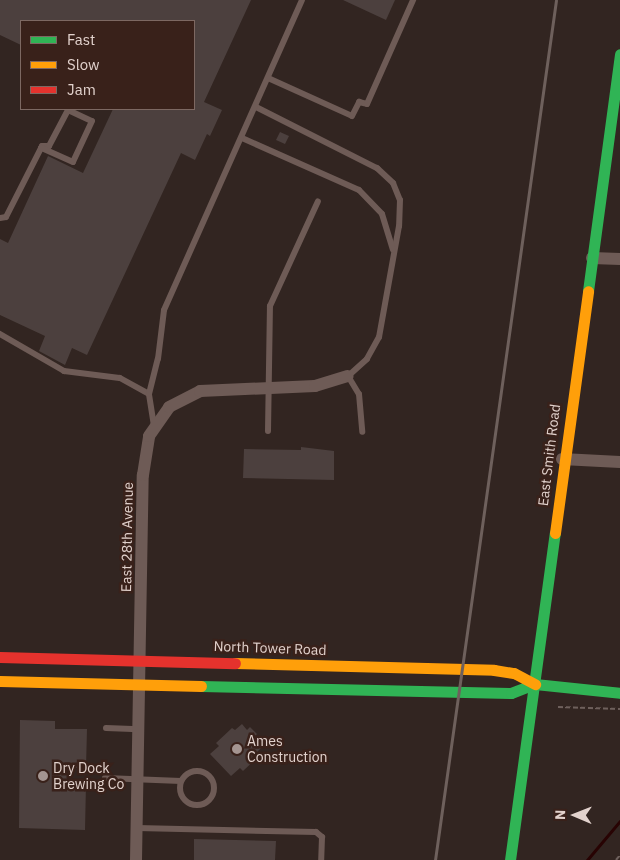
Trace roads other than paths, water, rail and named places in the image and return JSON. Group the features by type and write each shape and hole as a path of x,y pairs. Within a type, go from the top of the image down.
{"main road":[{"name":"East Smith Road","path":"510,860 535,684 562,459 616,113 620,54"},
{"name":"North Tower Road","path":"0,657 140,659 494,670 514,673 535,684 620,693"},
{"name":"North Tower Road","path":"0,681 492,693 511,693 535,684"}],"street":[{"path":"592,258 620,259"},
{"name":"East 28th Avenue","path":"136,860 143,459 154,426 169,407 188,395 211,388 315,386 348,376"},
{"path":"562,459 620,462"}],"lane":[{"path":"154,426 149,394 158,360 164,310 302,0"},
{"path":"268,78 352,116 359,102 367,104 413,0"},
{"path":"256,107 377,168 393,183 400,200 394,253 379,337 367,359 348,376 359,394 362,432"},
{"path":"0,218 6,217 41,148 49,146 68,110 92,121 73,162 41,148"},
{"path":"242,138 359,190 382,214 394,253"},
{"path":"268,431 270,306 318,202"},
{"path":"0,334 64,372 120,378 149,394"},
{"path":"106,728 138,729"},
{"path":"105,778 181,781 195,771 207,774 214,784 213,796 205,804 190,804 182,797 181,781"},
{"path":"137,828 316,832 322,837 321,860"}],"waterway":[{"path":"587,860 620,821"}],"railway":[{"path":"435,860 556,0"}],"place":[{"name":"Ames Construction","path":"237,749"},
{"name":"Dry Dock Brewing Co","path":"43,776"}]}
